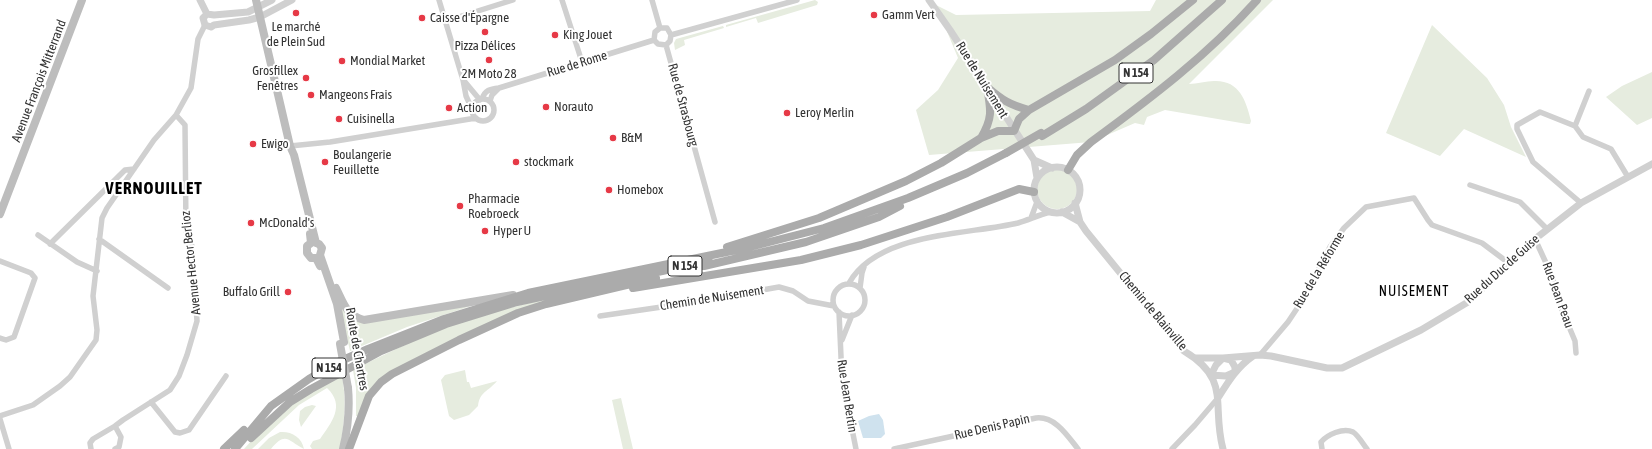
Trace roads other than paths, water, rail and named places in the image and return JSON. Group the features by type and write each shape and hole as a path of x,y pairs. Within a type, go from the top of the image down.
{"main road":[{"name":"Avenue François Mitterrand","path":"0,214 3,197 82,0"},
{"path":"670,263 746,242 819,218 906,181 940,163 981,138 998,131 1014,131 1019,119 1029,110 1115,60 1151,34 1193,0"},
{"name":"N 154","path":"1041,134 1081,108 1156,54 1217,0"},
{"name":"N 154","path":"241,449 262,426 290,402 381,352 446,324 517,302 803,239 900,206 971,176 1086,109 1154,60 1222,0"},
{"path":"1068,170 1075,158 1091,142 1195,62 1235,25 1258,0"},
{"name":"Route de Chartres","path":"257,4 290,146 294,155 313,243 322,248 318,257 342,343"},
{"path":"987,87 1002,100 1013,106 1029,110"},
{"path":"981,138 989,124 991,113 987,87"},
{"name":"N 154","path":"224,449 271,406 336,363 368,348 455,315 528,293 746,248 824,228 908,198 1007,154"},
{"path":"502,320 549,306 626,290 801,260 854,247 947,217 1019,189 1034,192"},
{"path":"350,446 369,396 382,382 392,374 407,366 502,320 546,304 806,242 879,217 900,206"},
{"name":"Route de Chartres","path":"313,243 307,246 306,252 310,257 318,257"},
{"name":"Route de Chartres","path":"318,257 328,275 338,308 342,343 354,412 350,446"},
{"path":"328,275 348,311 355,318 364,320 528,293"},
{"name":"Route de Chartres","path":"343,449 350,409 350,387"},
{"name":"N 154","path":"235,449 271,406"}],"street":[{"path":"200,0 211,15 216,19 214,25"},
{"path":"0,416 33,405 50,394 70,377 91,348 98,335 93,296 102,218 107,208 154,140 176,115 191,88 198,39 205,25 203,18 211,15 248,12 257,4 272,0"},
{"path":"205,25 208,27 260,17 292,0"},
{"path":"439,0 464,80 466,96 474,113 483,121 492,116 494,110 490,101 492,95 499,88"},
{"path":"446,21 501,2 512,0"},
{"path":"562,0 582,62"},
{"path":"652,0 660,28"},
{"path":"671,35 797,0"},
{"name":"Rue de Nuisement","path":"928,0 950,30 1034,160 1037,178"},
{"path":"660,28 666,28 671,35 670,41 666,45 658,44 654,40 655,32 660,28"},
{"name":"Rue de Rome","path":"481,100 487,91 654,40"},
{"name":"Rue de Strasbourg","path":"666,45 715,222"},
{"path":"464,80 481,100"},
{"path":"1575,126 1589,91"},
{"path":"290,146 330,142 466,119 474,113 476,102 481,100 490,101"},
{"path":"1581,203 1533,162 1517,129 1517,125 1540,112 1575,126 1583,137 1611,149 1628,177"},
{"name":"Avenue Hector Berlioz","path":"91,449 90,443 93,439 170,390 178,376 192,342 197,321 192,246 186,231 185,125 176,115"},
{"path":"1034,160 1052,168"},
{"name":"Rue du Duc de Guise","path":"1196,358 1223,358 1256,355 1271,356 1327,368 1342,368 1421,330 1468,302 1535,239 1581,203 1652,164"},
{"path":"849,283 860,288 865,295 865,304 860,312 852,316 847,316 839,312 834,306 834,292 840,286 849,283 865,265 875,257 890,248 917,240 1016,223 1050,212 1062,212 1067,210 1075,203 1079,189 1078,181 1068,170 1057,167 1046,170 1037,178 1034,185 1034,192 1038,202 1043,209 1050,212"},
{"path":"50,244 125,170 134,169"},
{"path":"1470,185 1520,202 1547,229"},
{"name":"Rue de la Réforme","path":"1256,355 1288,322 1304,298 1330,247 1344,228 1366,207 1414,198 1432,225 1482,243 1510,264"},
{"path":"1031,218 1038,202"},
{"name":"Chemin de Blainville","path":"1075,203 1080,222"},
{"name":"Chemin de Blainville","path":"1062,212 1080,222 1184,351 1196,358 1211,375 1216,385 1223,449"},
{"path":"38,235 77,262 97,271"},
{"path":"99,239 168,288"},
{"name":"Rue Jean Peau","path":"1535,239 1552,276 1562,310 1575,341 1576,353"},
{"path":"0,261 31,273 35,278 14,337 6,340 0,338"},
{"path":"860,288 862,273 865,265"},
{"name":"Chemin de Nuisement","path":"600,316 689,303 779,287 792,291 808,301 820,302 834,306"},
{"path":"820,302 833,297"},
{"name":"Rue Jean Bertin","path":"839,312 842,378 856,449"},
{"name":"Rue Jean Bertin","path":"840,344 852,316"},
{"path":"1172,449 1218,398 1235,372 1245,361 1256,355"},
{"path":"1223,358 1231,360 1235,367 1235,372 1226,376 1211,375 1216,365 1223,358"},
{"path":"151,402 174,432 184,433 189,430 226,376"},
{"name":"Rue Denis Papin","path":"894,449 1044,417 1053,421 1078,449"},
{"path":"0,419 9,449"},
{"path":"115,426 121,437 121,443 116,449"},
{"path":"1322,449 1321,442 1325,437 1343,430 1353,432 1367,449"}],"water":[{"path":"879,414 883,420 885,434 881,438 863,438 858,421 869,416"}],"place":[{"name":"Le marché de Plein Sud","path":"296,13"},
{"name":"Gamm Vert","path":"874,15"},
{"name":"Caisse d'Épargne","path":"422,18"},
{"name":"Pizza Délices","path":"485,32"},
{"name":"King Jouet","path":"555,35"},
{"name":"2M Moto 28","path":"489,60"},
{"name":"Mondial Market","path":"342,61"},
{"name":"Grosfillex Fenêtres","path":"306,78"},
{"name":"Mangeons Frais","path":"311,95"},
{"name":"Norauto","path":"546,107"},
{"name":"Action","path":"449,108"},
{"name":"Leroy Merlin","path":"787,113"},
{"name":"Cuisinella","path":"339,119"},
{"name":"B&M","path":"613,138"},
{"name":"Ewigo","path":"253,144"},
{"name":"Boulangerie Feuillette","path":"325,162"},
{"name":"stockmark","path":"516,162"},
{"name":"Homebox","path":"609,190"},
{"name":"Pharmacie Roebroeck","path":"460,206"},
{"name":"McDonald's","path":"251,223"},
{"name":"Hyper U","path":"485,231"},
{"name":"Buffalo Grill","path":"288,292"}],"district":[{"name":"VERNOUILLET","path":"154,189"},
{"name":"NUISEMENT","path":"1414,292"}]}
